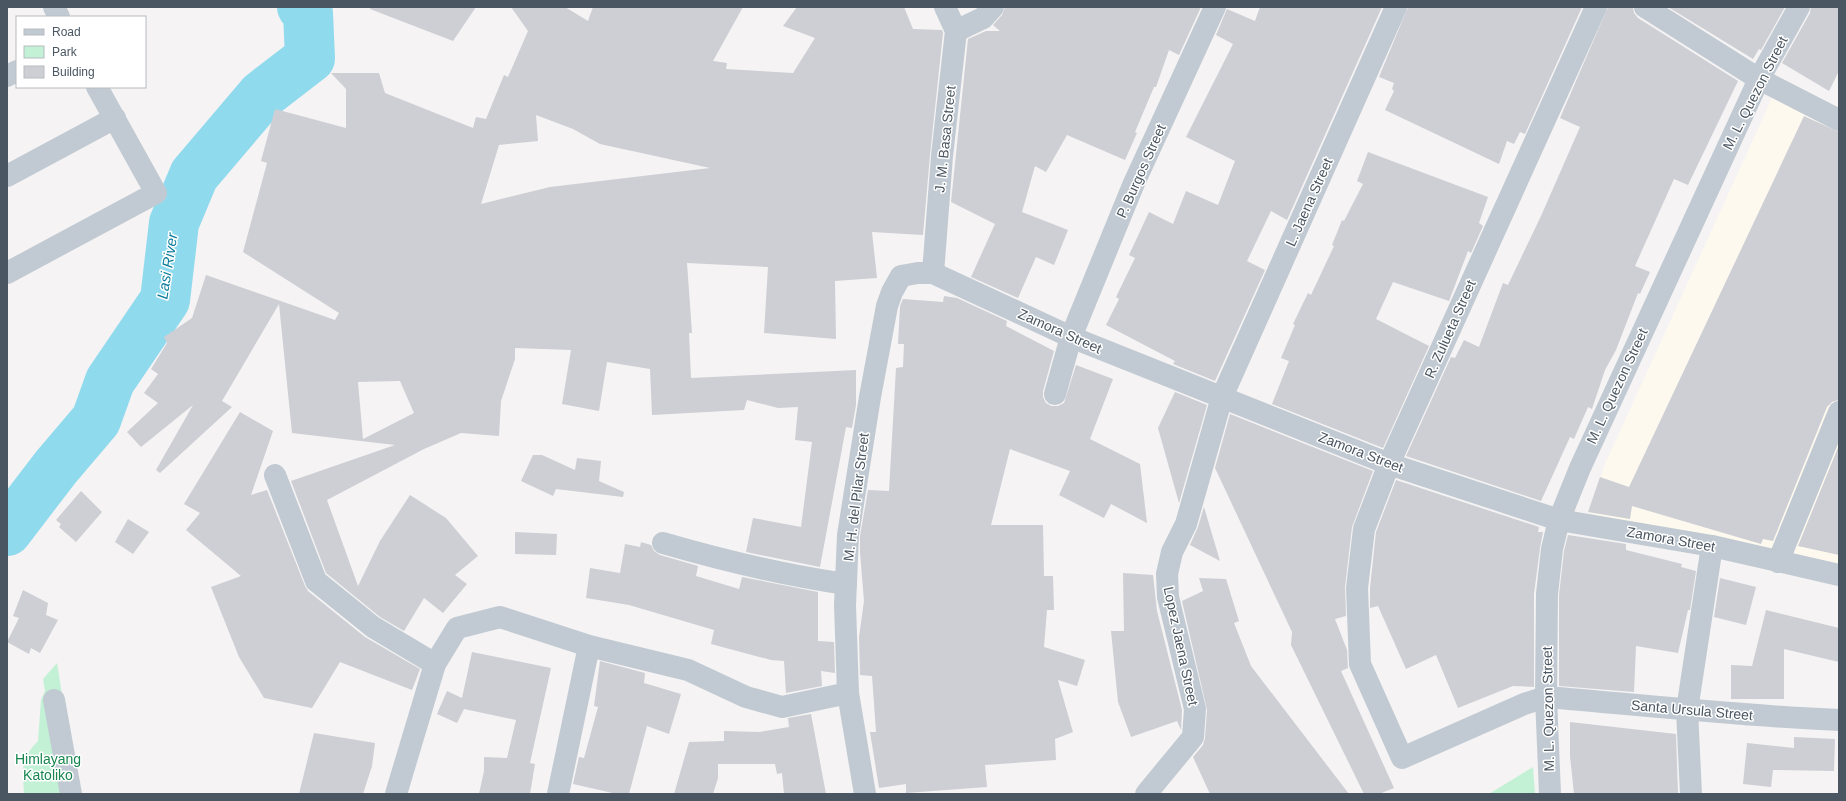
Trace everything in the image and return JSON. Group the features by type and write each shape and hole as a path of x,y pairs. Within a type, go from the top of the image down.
{"street":[{"path":"54,7 58,16"},
{"name":"J. M. Basa Street","path":"933,274 942,156 956,31 946,7"},
{"path":"956,31 983,18 993,7"},
{"name":"P. Burgos Street","path":"1055,394 1071,338 1134,184 1215,7"},
{"name":"L. Jaena Street","path":"1222,397 1396,7"},
{"name":"R. Zulueta Street","path":"1546,697 1524,704 1402,758 1360,664 1357,588 1364,529 1389,464 1596,7"},
{"path":"1645,7 1758,79 1839,120"},
{"name":"M. L. Quezon Street","path":"1550,794 1546,697 1547,594 1552,549 1559,520 1580,468 1758,79 1799,7"},
{"path":"7,76 16,72"},
{"path":"7,273 156,193 99,88"},
{"path":"7,176 115,118"},
{"name":"Zamora Street","path":"902,276 918,273 933,274 1071,338 1389,464 1559,520 1712,546 1839,575"},
{"name":"M. H. del Pilar Street","path":"866,794 848,693 845,606 848,535 870,398 887,306 892,292 902,276"},
{"name":"Lopez Jaena Street","path":"1146,794 1193,737 1195,709 1168,597 1167,574 1172,552 1186,524 1222,397"},
{"path":"1778,562 1839,412"},
{"path":"274,475 316,581 372,627 435,664"},
{"path":"663,543 734,563 799,577 846,584"},
{"path":"1691,794 1687,710 1712,546"},
{"path":"396,794 435,664 457,628 500,617 588,646 688,670 746,697 782,707 848,693"},
{"path":"558,794 588,646"},
{"name":"Santa Ursula Street","path":"1546,697 1687,710 1839,720"},
{"path":"54,700 71,794"}],"shaded area":[{"path":"1773,96 1839,130 1839,575 1613,521 1588,512 1605,464"}],"green space":[{"name":"Himlayang Katoliko","path":"57,663 78,794 24,794 23,771 25,760 38,741 41,700 45,691 43,679"},
{"path":"1533,767 1535,794 1489,794"}],"building":[{"path":"371,7 476,7 453,41 370,9"},
{"path":"511,7 565,7 588,21 593,7 743,7 713,61 727,63 726,69 793,73 815,38 783,26 797,7 904,7 913,29 942,30 943,33 923,235 872,232 877,278 835,281 836,339 764,333 768,267 687,263 692,333 689,333 691,378 856,370 856,405 852,428 846,427 820,567 746,552 753,518 801,527 812,442 795,440 798,407 778,408 747,400 744,410 652,415 650,369 607,362 599,411 562,404 571,350 515,348 515,359 501,401 499,436 461,433 424,449 327,500 358,586 380,541 410,495 446,518 478,556 455,575 467,584 443,613 424,598 404,631 380,617 326,573 291,481 395,445 292,433 279,304 222,401 232,407 160,473 156,470 193,405 141,447 127,432 158,403 144,393 158,374 151,369 167,343 164,337 192,318 206,275 335,320 339,313 243,252 267,163 261,161 275,109 346,128 346,89 331,73 379,73 385,93 473,128 476,117 486,119 504,75 508,77 528,31","holes":["536,115 573,129 600,144 710,168 550,187 481,204 499,145 538,141","400,381 414,413 363,439 358,382"]},
{"path":"1005,7 1201,7 1179,55 1169,50 1156,87 1154,87 1125,160 1067,135 1046,172 1035,166 1022,212 1068,230 1054,265 1036,257 1018,298 971,277 995,224 951,202 968,39 986,31 1000,31 993,25 1002,15"},
{"path":"1260,7 1382,7 1287,220 1271,211 1247,261 1265,270 1215,381 1173,364 1175,361 1106,325 1119,299 1116,297 1135,258 1129,255 1149,212 1173,224 1186,191 1218,205 1235,161 1186,137 1233,44 1216,35 1227,9 1255,21"},
{"path":"1408,7 1582,7 1525,134 1520,132 1514,144 1507,141 1499,164 1385,110 1394,91 1392,89 1394,83 1379,77"},
{"path":"1608,7 1633,7 1634,13 1638,18 1738,81 1688,185 1674,179 1635,266 1650,272 1640,294 1638,293 1616,350 1605,370 1592,409 1588,407 1574,439 1570,437 1541,501 1406,456 1451,357 1455,358 1464,340 1479,347 1503,283 1508,285 1541,216 1580,127 1560,118"},
{"path":"1668,7 1785,7 1761,50 1759,49 1753,59"},
{"path":"1811,7 1839,7 1839,71 1829,91 1782,63 1810,13"},
{"path":"1804,116 1839,132 1839,400 1832,402 1827,407 1773,541 1763,539 1761,544 1632,506 1630,519 1588,512 1600,477 1629,487"},
{"path":"1368,152 1488,197 1479,223 1483,226 1471,253 1468,251 1449,301 1393,282 1376,319 1429,346 1383,448 1272,404 1289,361 1281,358 1295,325 1293,324 1308,293 1311,295 1334,246 1332,245 1342,220 1344,221 1363,184 1357,181"},
{"path":"944,296 957,298 1007,321 1006,326 1054,351 1043,391 1043,397 1046,403 1051,406 1058,406 1064,403 1076,365 1113,379 1090,439 1140,464 1147,523 1111,504 1104,518 1059,495 1070,471 1010,449 991,525 1043,525 1044,576 1053,576 1054,610 1047,610 1044,647 1085,660 1077,686 1058,680 1073,732 1055,739 1056,760 985,765 987,787 906,793 906,784 879,788 870,732 876,732 872,676 860,675 859,637 864,601 860,536 868,490 889,491 896,368 903,367 904,344 898,344 900,306 903,299 943,302"},
{"path":"1175,392 1207,405 1179,503 1158,428"},
{"path":"240,412 273,431 251,495 267,490 308,591 365,637 420,669 412,690 340,662 312,708 264,698 239,657 211,587 241,576 186,530 200,513 184,504"},
{"path":"1230,414 1373,471 1352,527 1345,587 1346,616 1335,619 1347,650 1348,668 1341,671 1394,788 1379,794 1364,794 1291,645 1292,632 1215,468"},
{"path":"1839,445 1839,555 1798,546"},
{"path":"533,455 542,455 575,470 577,458 601,461 599,481 624,492 623,497 556,489 553,496 521,481"},
{"path":"1396,480 1539,527 1538,532 1543,532 1534,594 1534,687 1513,686 1458,708 1436,655 1406,669 1378,606 1370,608 1370,588 1376,532"},
{"path":"81,491 102,512 76,542 59,527 61,524 56,520"},
{"path":"1204,507 1220,561 1190,545 1198,527"},
{"path":"128,519 149,532 133,554 115,542"},
{"path":"515,532 557,534 556,555 515,554"},
{"path":"1568,535 1626,544 1626,550 1682,564 1681,567 1696,571 1690,610 1688,610 1678,653 1636,646 1634,692 1559,686 1559,595 1564,551"},
{"path":"641,542 651,545 654,551 660,555 698,566 696,576 739,589 742,577 818,592 818,641 834,642 835,673 821,671 822,686 786,693 784,661 771,660 711,644 714,630 629,605 586,598 590,568 620,573 625,544 640,547"},
{"path":"1123,573 1153,575 1157,611 1182,710 1181,730 1177,721 1131,737 1118,702 1111,631 1124,631"},
{"path":"1199,578 1226,579 1239,621 1234,623 1251,666 1349,794 1210,794 1193,757 1203,745 1207,710 1182,601 1203,591"},
{"path":"1720,578 1756,587 1746,625 1714,617"},
{"path":"23,590 48,603 46,615 58,620 40,653 31,648 29,654 7,642 19,618 13,616"},
{"path":"1766,610 1839,628 1839,662 1784,649 1784,699 1731,699 1731,665 1752,666"},
{"path":"472,652 551,668 530,763 535,764 530,794 479,794 484,771 484,757 507,758 516,720 464,709 457,723 437,714 447,691 462,698"},
{"path":"600,661 645,673 644,683 681,694 669,734 647,726 629,794 617,794 573,784 579,757 584,758 598,707 594,706"},
{"path":"811,714 826,794 784,794 782,773 777,774 775,764 718,764 718,778 713,794 674,794 689,742 724,741 724,731 759,732 789,727 788,718"},
{"path":"1570,722 1676,734 1678,794 1574,794 1570,756"},
{"path":"314,733 375,743 372,766 363,794 299,794"},
{"path":"1794,737 1835,739 1834,771 1773,770 1771,787 1743,784 1747,743 1794,748"}],"waterway":[{"name":"Lasi River","path":"7,531 56,467 96,420 110,381 165,300 174,223 194,175 262,95 310,58 308,13 302,7"}]}
